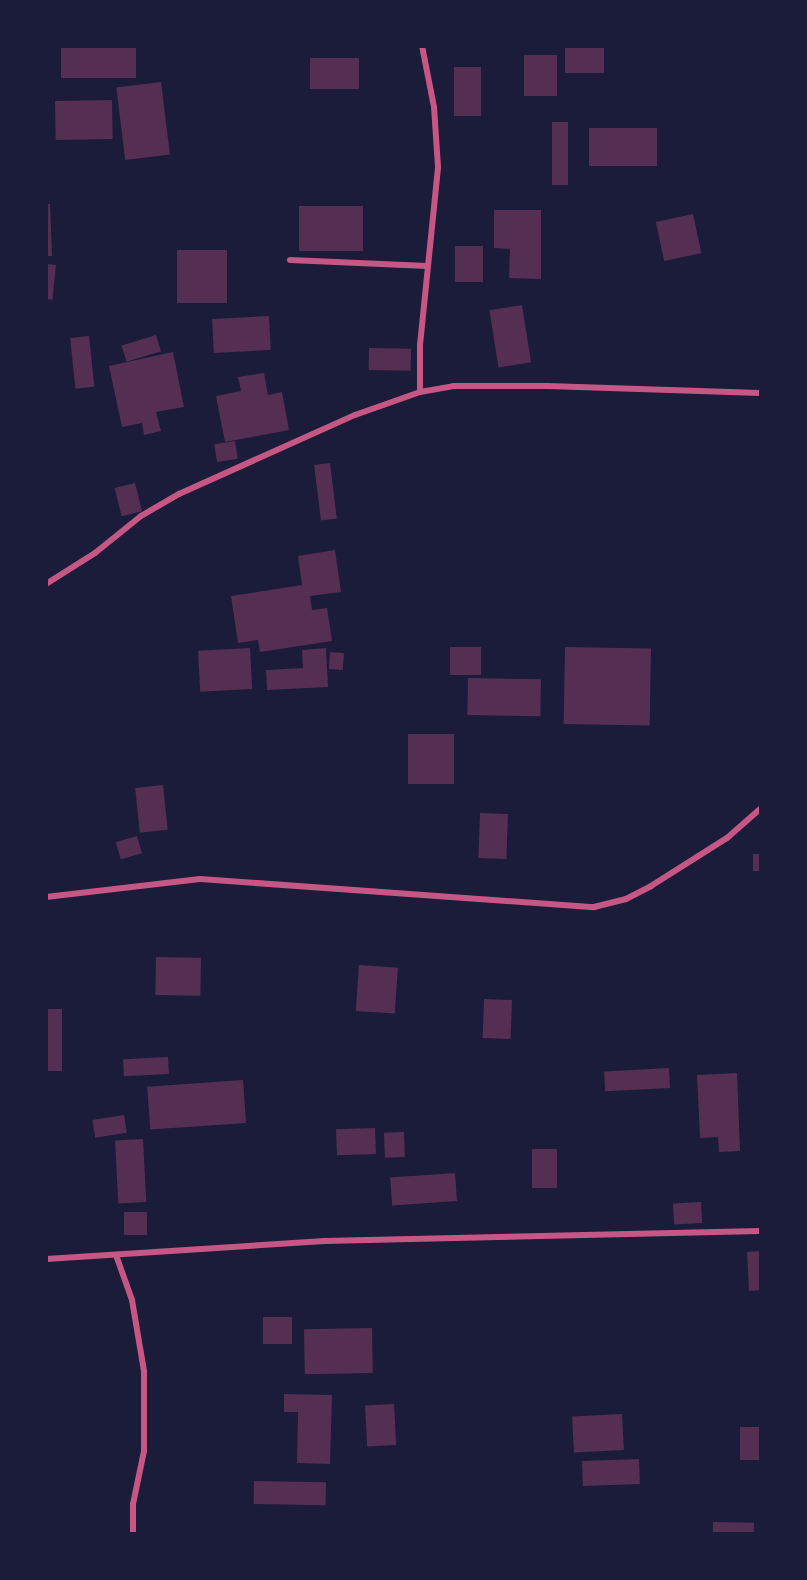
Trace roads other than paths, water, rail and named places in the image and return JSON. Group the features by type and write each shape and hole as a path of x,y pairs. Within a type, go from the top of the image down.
{"street":[{"path":"420,392 418,376 438,167 434,107 423,46"},
{"path":"290,260 427,266"},
{"path":"46,584 95,553 141,516 179,494 354,416 420,392 453,386 548,386 760,393"},
{"path":"46,897 200,879 594,907 626,899 651,886 728,838 760,808"},
{"path":"46,1258 324,1240 760,1230"},
{"path":"116,1254 132,1300 144,1371 144,1451 133,1504 132,1533"}]}
